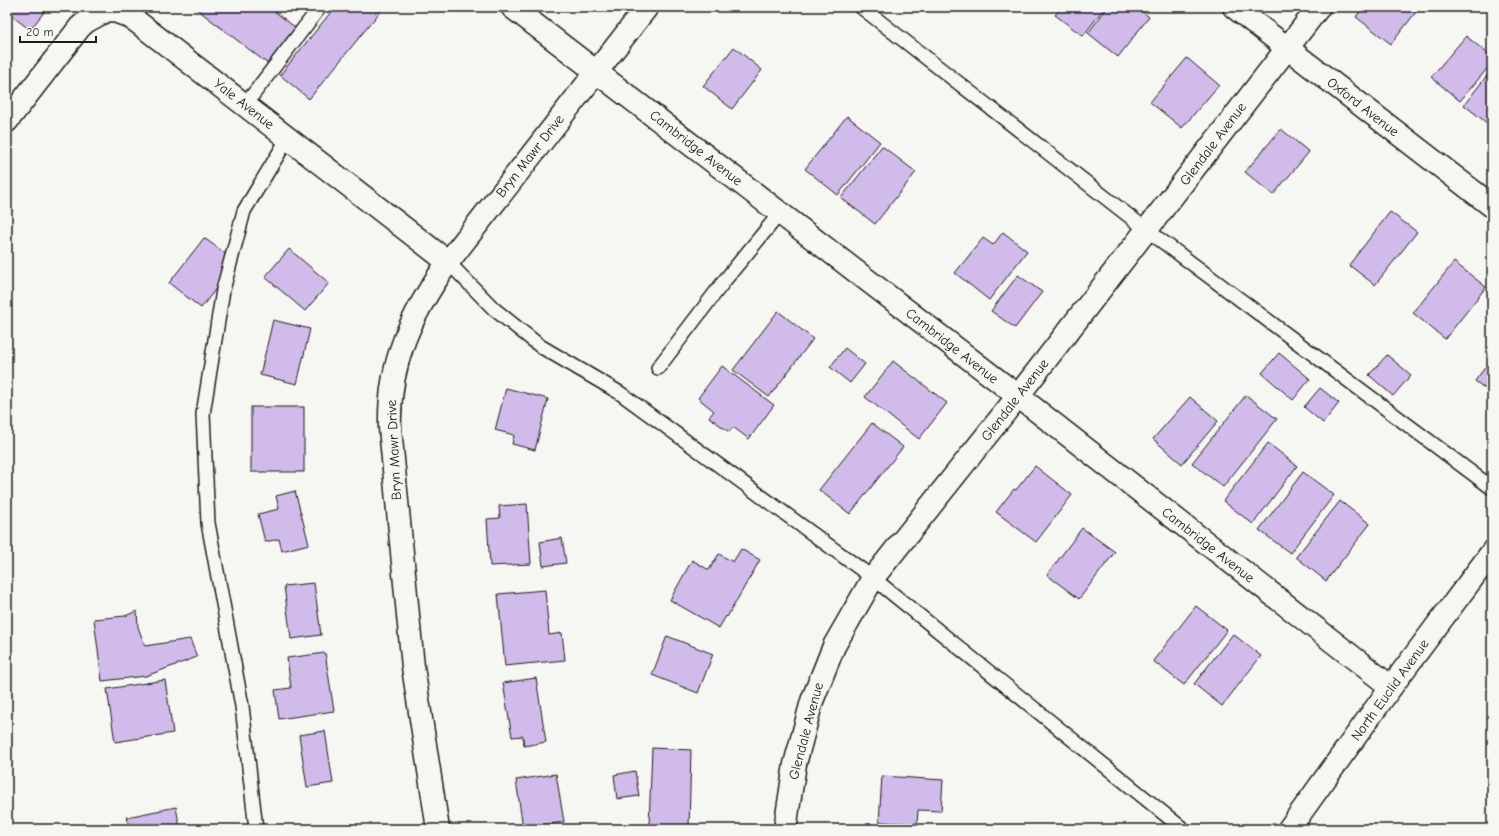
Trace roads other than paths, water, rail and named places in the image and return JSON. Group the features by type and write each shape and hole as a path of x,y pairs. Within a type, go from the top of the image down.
{"street":[{"name":"Cambridge Avenue","path":"512,7 1018,396 1391,687"},
{"name":"Bryn Mawr Drive","path":"438,829 413,667 390,428 391,391 397,359 407,331 429,289 448,262 647,7"},
{"name":"Oxford Avenue","path":"1234,7 1492,206"},
{"name":"Glendale Avenue","path":"785,829 794,764 812,701 834,646 873,578 1148,230 1286,48 1319,7"},
{"name":"Yale Avenue","path":"11,109 44,73 80,27 108,8 136,21 448,262"},
{"name":"North Euclid Avenue","path":"1289,829 1391,687 1492,552"}],"lane":[{"path":"245,105 320,7"},
{"path":"861,7 1148,230 1492,488"},
{"path":"256,829 242,706 208,523 203,414 223,290 244,211 288,138"},
{"path":"658,368 725,280 780,213"},
{"path":"448,262 494,308 540,346 620,393 873,578 1183,829"}]}
